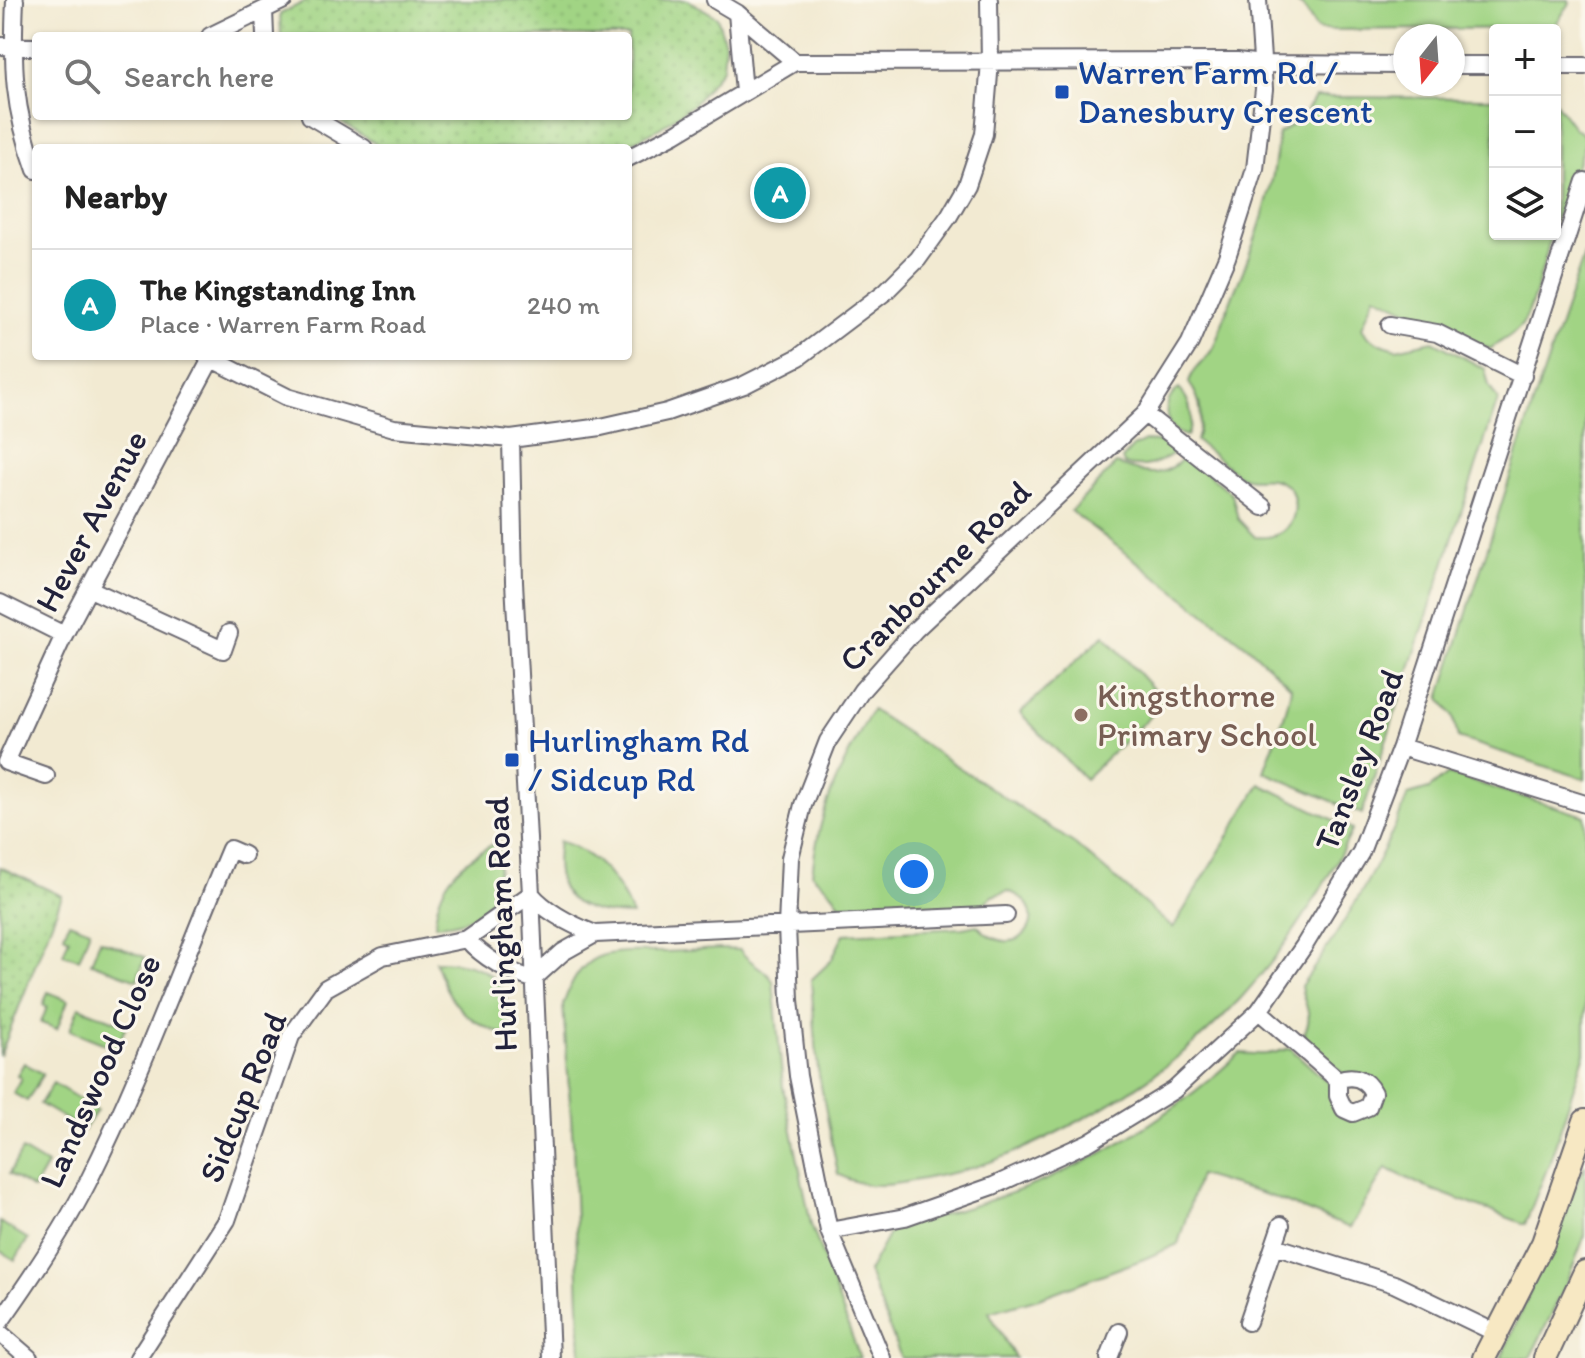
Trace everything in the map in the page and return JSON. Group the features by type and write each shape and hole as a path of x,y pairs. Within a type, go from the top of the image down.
{"main road":[{"path":"1484,1358 1543,1243 1585,1121"},
{"path":"1545,1358 1585,1272"}],"street":[{"path":"15,0 6,46 22,134 32,160"},
{"path":"218,32 284,0"},
{"path":"715,0 737,13 795,62"},
{"path":"212,360 287,397 394,428 511,439 601,427 667,412 744,385 799,357 885,292 918,259 949,216 967,185 984,134 990,62 989,0"},
{"name":"Cranbourne Road","path":"882,1358 829,1231 798,1076 790,1000 787,926 790,858 803,805 828,741 862,690 915,630 1145,414 1190,343 1227,257 1255,169 1264,89 1258,0"},
{"path":"264,10 265,32"},
{"path":"737,13 744,92"},
{"path":"6,46 32,47"},
{"path":"632,156 675,134 795,62 1237,61 1393,65"},
{"path":"1465,65 1489,65"},
{"path":"1561,66 1585,66"},
{"path":"317,120 357,144"},
{"name":"Tansley Road","path":"829,1231 905,1217 993,1186 1089,1142 1174,1090 1259,1011 1304,946 1361,852 1401,747 1585,181"},
{"path":"1390,325 1437,333 1523,376"},
{"name":"Hever Avenue","path":"46,776 6,762 64,635 207,360"},
{"path":"1145,414 1263,507"},
{"name":"Hurlingham Road","path":"511,439 514,582 551,1358"},
{"path":"90,589 223,650 229,633"},
{"path":"0,603 64,635"},
{"path":"1401,747 1585,804"},
{"name":"Landswood Close","path":"0,1322 34,1275 87,1184 132,1090 230,849 244,855"},
{"path":"531,894 539,904 595,934 1006,915"},
{"name":"Sidcup Road","path":"138,1358 227,1220 291,1036 326,988 383,956 467,939 531,894"},
{"path":"467,939 505,968 533,979 563,952 595,934"},
{"path":"1259,1011 1338,1080"},
{"path":"1248,1322 1281,1225"},
{"path":"1274,1246 1394,1284 1496,1333"},
{"path":"1109,1358 1119,1332"},
{"path":"0,1333 29,1358"}],"green space":[{"path":"308,0 688,0 717,17 725,43 723,68 695,103 660,128 629,144 376,144 338,120 632,120 632,32 281,32 280,14"},
{"path":"1292,0 1569,0 1570,3 1556,24 1489,24 1489,29 1465,29 1465,24 1393,24 1393,29 1322,30 1317,29 1303,7"},
{"path":"1315,97 1489,98 1489,240 1549,240 1525,320 1514,333 1490,349 1375,295 1362,328 1367,336 1396,349 1433,341 1485,369 1489,386 1498,400 1362,814 1264,772 1291,687 1247,646 1071,511 1116,464 1152,473 1168,469 1186,456 1232,494 1238,519 1255,537 1276,535 1289,524 1295,508 1290,488 1275,480 1238,475 1196,441 1200,411 1189,383 1213,348 1256,236 1273,176 1278,134 1302,118"},
{"path":"1561,110 1575,129 1583,134 1585,143 1561,207"},
{"path":"1585,252 1585,779 1458,738 1453,716 1440,698 1535,398"},
{"path":"1179,389 1187,399 1190,411 1191,424 1187,436 1173,429 1167,416 1169,401"},
{"path":"1145,441 1159,442 1175,452 1151,465 1124,464 1122,459 1133,447"},
{"path":"1104,635 1165,702 1085,779 1020,713"},
{"path":"872,710 1075,844 1173,928 1260,784 1353,829 1301,920 1272,961 1206,1033 1168,1065 1079,1121 1011,1154 938,1176 888,1185 863,1184 838,1174 818,1070 811,980 831,961 844,934 977,925 992,937 1006,941 1018,939 1027,932 1031,922 1030,910 1023,899 1008,891 992,896 978,909 847,915 833,894 812,874 826,808 850,751"},
{"path":"1448,774 1585,816 1585,1053 1549,1164 1525,1224 1425,1187 1386,1168 1350,1228 1270,1196 1199,1175 1178,1244 1039,1298 989,1312 1015,1358 901,1358 868,1272 892,1228 992,1200 1076,1166 1150,1123 1197,1090 1240,1053 1265,1054 1290,1048 1332,1086 1336,1112 1357,1117 1377,1100 1343,1074 1305,1038 1308,1015 1301,986 1360,894 1386,846 1408,795 1429,789"},
{"path":"499,841 498,875 489,901 481,911 469,918 435,925 446,884 474,856"},
{"path":"559,841 584,852 604,869 620,890 632,915 597,911 572,900 559,877"},
{"path":"0,867 62,896 0,1056"},
{"path":"69,922 90,930 79,959 63,954 69,938 64,935"},
{"path":"100,940 145,957 137,980 91,963"},
{"path":"740,950 773,981 783,1087 811,1224 860,1358 581,1358 573,1145 563,1005 578,973 597,958 622,952"},
{"path":"435,961 470,965 494,978 507,1001 510,1036 482,1025 461,1010 446,989"},
{"path":"48,992 68,1000 57,1029 41,1023"},
{"path":"79,1007 126,1025 117,1049 70,1030"},
{"path":"24,1063 43,1074 27,1101 13,1093 21,1078 17,1075"},
{"path":"53,1083 97,1110 84,1130 40,1104"},
{"path":"22,1150 47,1165 33,1189 9,1174"},
{"path":"1585,1164 1585,1235 1564,1289 1530,1358 1501,1358"},
{"path":"0,1222 28,1239 15,1260 0,1251"}],"place":[{"name":"Warren Farm Rd / Danesbury Crescent","path":"1062,92"},
{"name":"The Kingstanding Inn","path":"780,193"},
{"name":"Kingsthorne Primary School","path":"1081,715"},
{"name":"Hurlingham Rd / Sidcup Rd","path":"512,760"}]}
